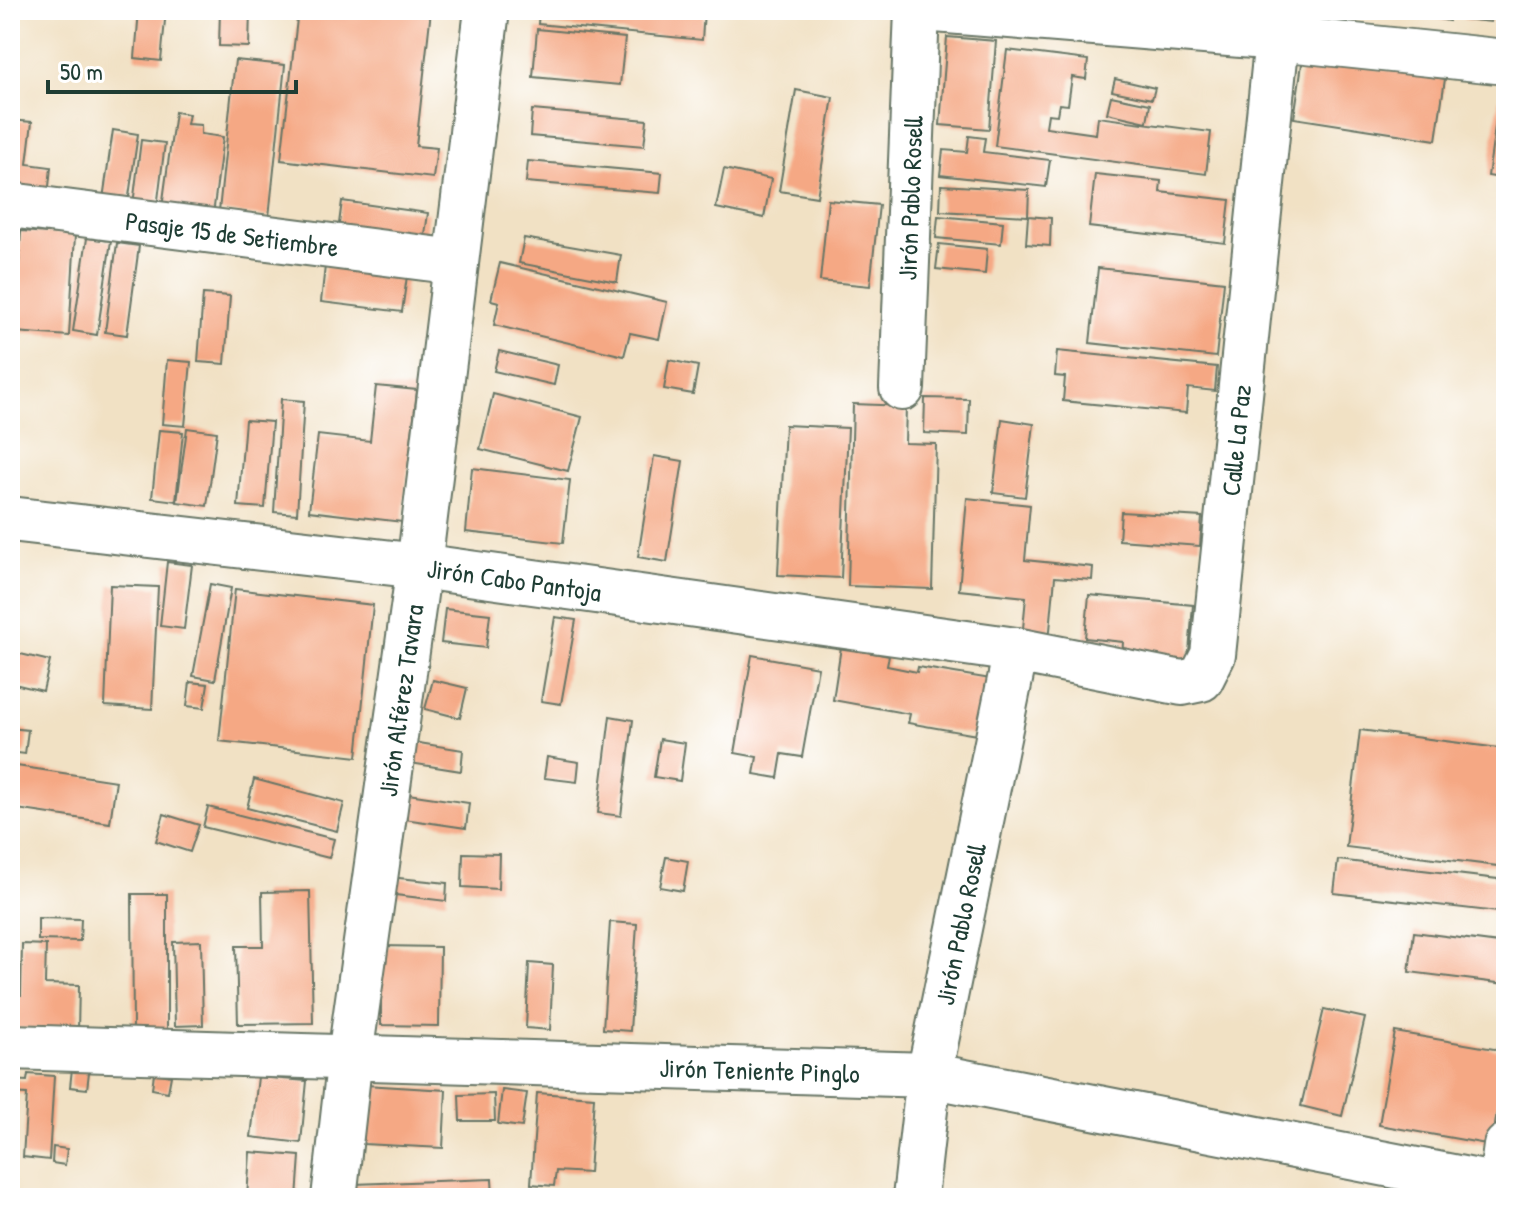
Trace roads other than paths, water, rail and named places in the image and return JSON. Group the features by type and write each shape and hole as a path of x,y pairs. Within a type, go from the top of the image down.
{"street":[{"name":"Jirón Alférez Tavara","path":"334,1198 350,1056 419,566 487,10"},
{"name":"Jirón Pablo Rosell","path":"902,388 917,10"},
{"path":"935,10 1279,24 1506,62"},
{"name":"Calle La Paz","path":"1016,650 1182,683 1201,679 1213,655 1279,24"},
{"name":"Pasaje 15 de Setiembre","path":"10,205 456,262"},
{"name":"Jirón Cabo Pantoja","path":"10,519 419,566 1016,650"},
{"name":"Jirón Pablo Rosell","path":"915,1198 929,1075 1016,650"},
{"name":"Jirón Teniente Pinglo","path":"10,1047 929,1075 1501,1177"}]}
